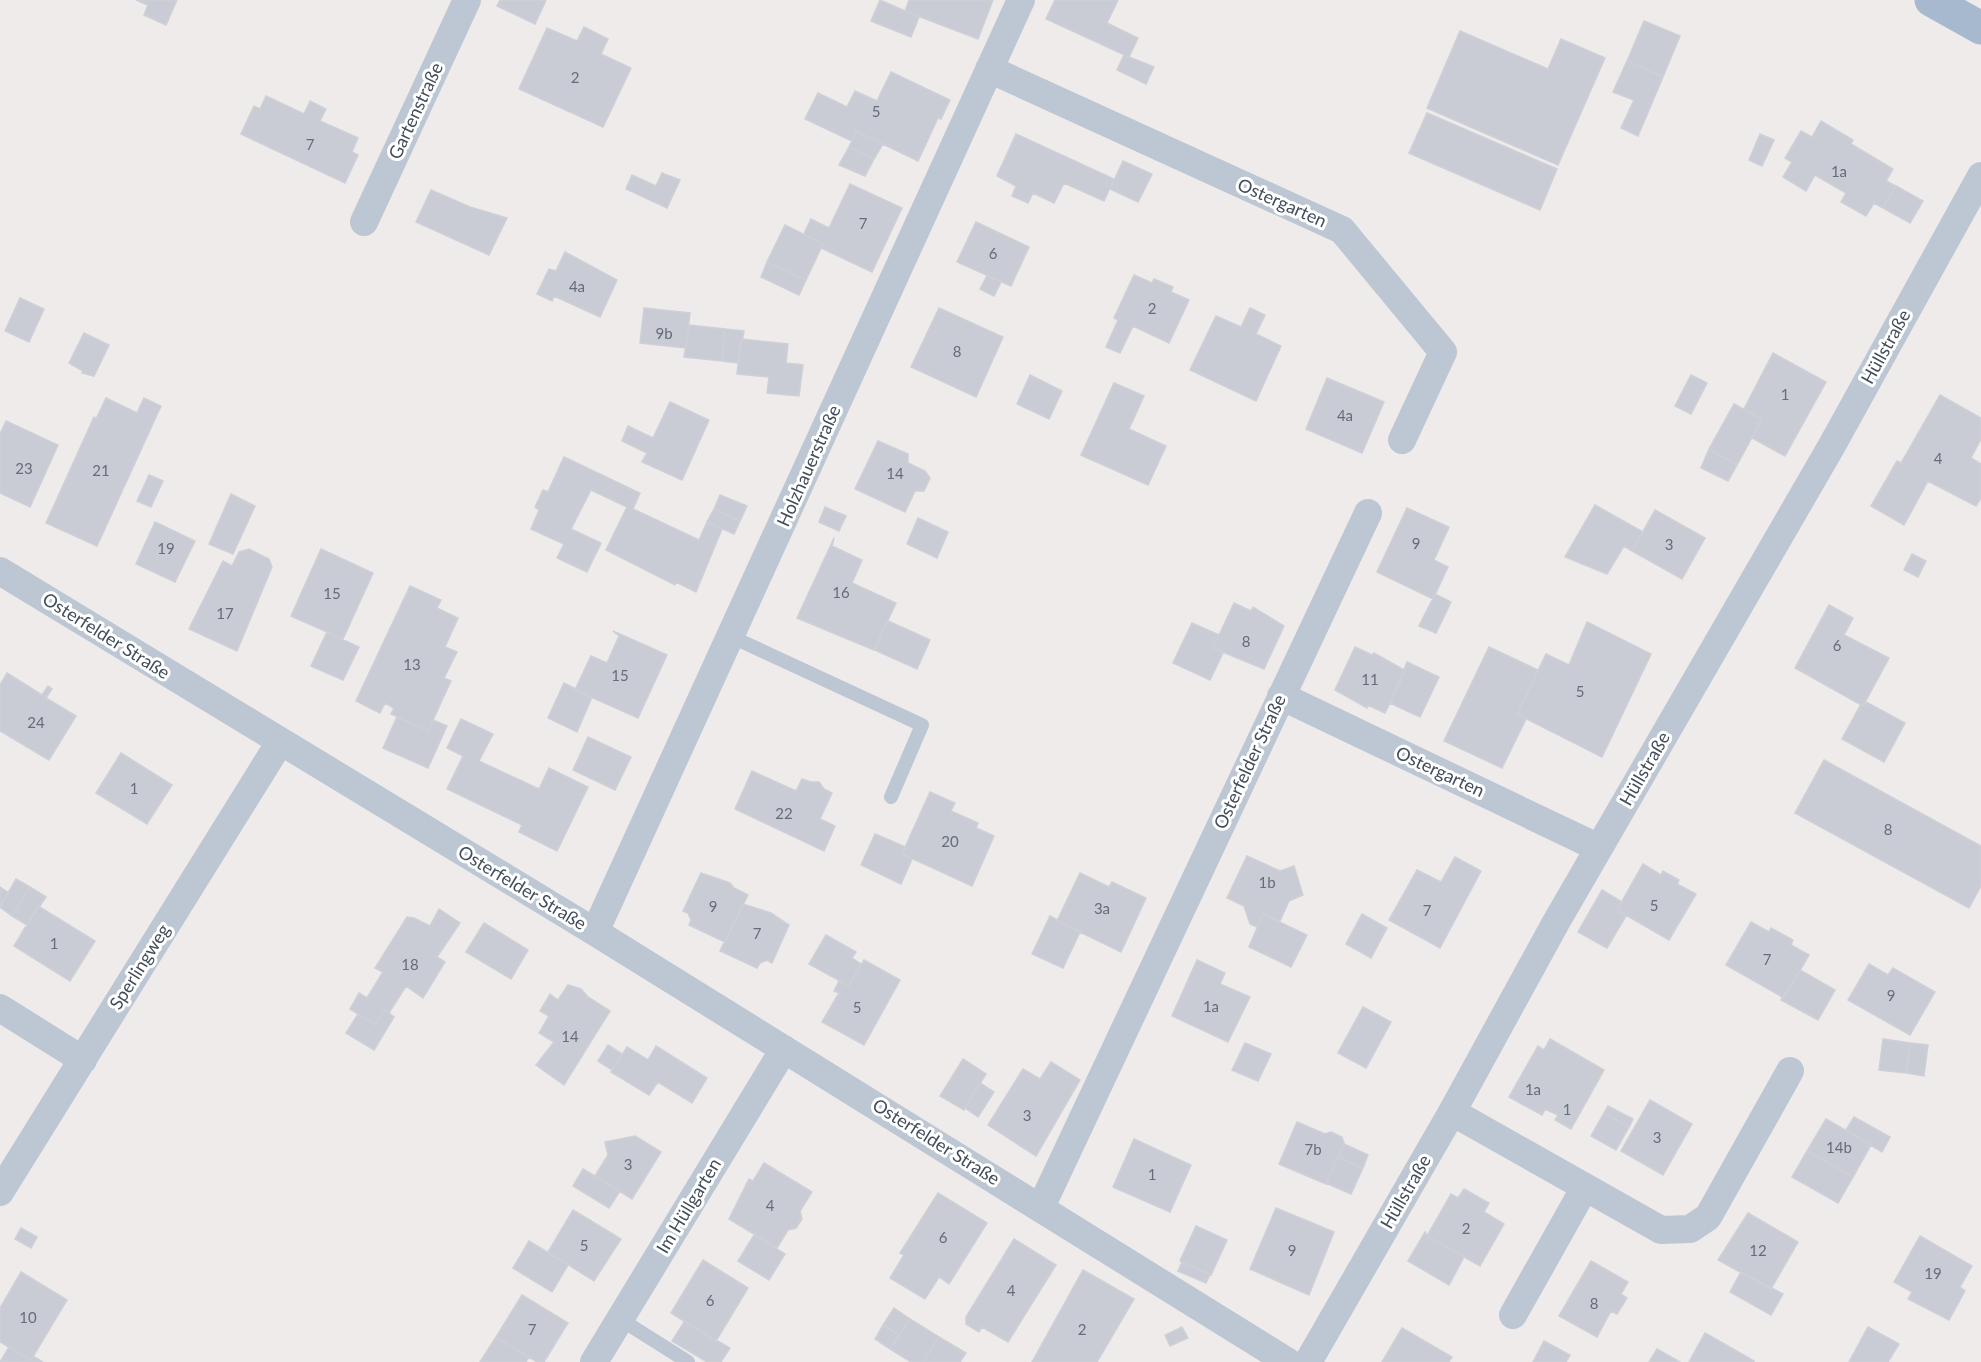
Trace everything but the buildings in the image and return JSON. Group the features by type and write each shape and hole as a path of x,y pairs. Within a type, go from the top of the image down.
{"main road":[{"path":"1931,0 1981,28"}],"street":[{"name":"Gartenstraße","path":"364,222 467,0"},
{"name":"Holzhauerstraße","path":"595,932 732,637 1021,0"},
{"name":"Ostergarten","path":"989,69 1342,230 1443,352 1402,440"},
{"name":"Hüllstraße","path":"1308,1362 1452,1112 1599,848 1831,447 1981,176"},
{"name":"Osterfelder Straße","path":"1041,1207 1368,513"},
{"name":"Osterfelder Straße","path":"0,571 595,932 1288,1362"},
{"name":"Ostergarten","path":"1281,696 1599,848"},
{"name":"Sperlingweg","path":"0,1192 280,742"},
{"path":"0,1008 83,1060"},
{"name":"Im Hüllgarten","path":"594,1362 784,1049"},
{"path":"1452,1112 1661,1230 1690,1229 1708,1217 1790,1071"},
{"path":"1513,1315 1585,1187"}],"lane":[{"path":"732,637 922,725 891,797"},
{"path":"620,1319 688,1362"}]}
